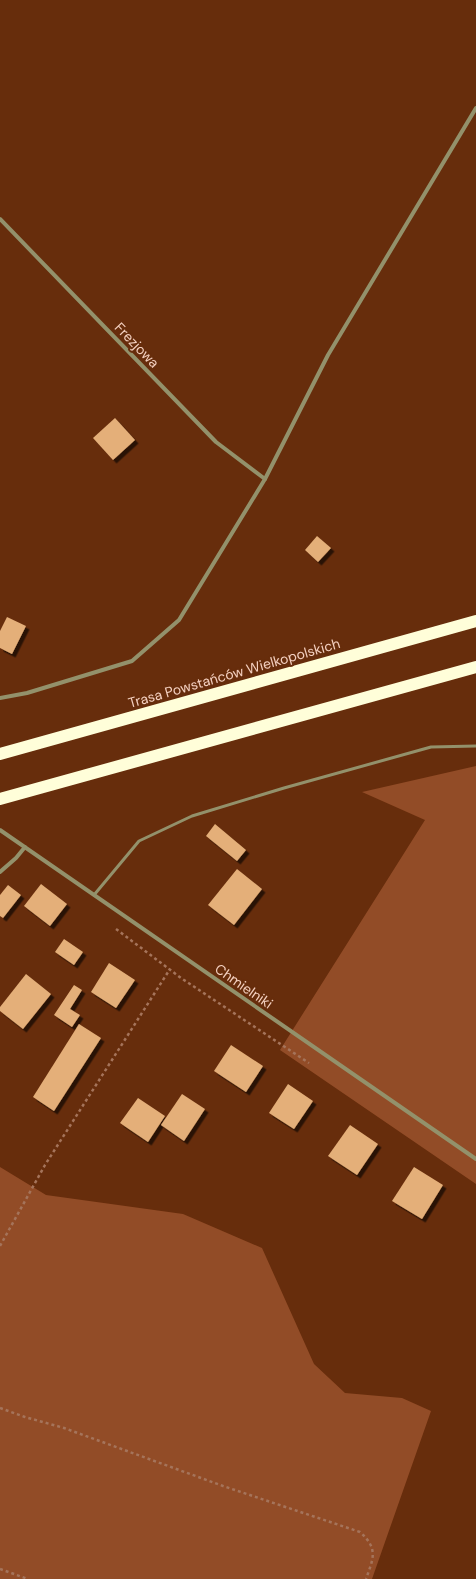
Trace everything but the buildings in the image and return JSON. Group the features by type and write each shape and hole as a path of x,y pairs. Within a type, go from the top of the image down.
{"highway":[{"name":"Trasa Powstańców Wielkopolskich","path":"0,754 476,621"},
{"path":"0,799 476,667"}],"street":[{"path":"0,698 27,693 132,661 179,620 265,479 328,355 476,108"},
{"name":"Frezjowa","path":"0,219 216,442 265,479"},
{"name":"Chmielniki","path":"0,830 476,1159"},
{"path":"0,872 16,858 25,847"}],"lane":[{"path":"94,895 139,841 192,816 284,788 431,747 476,746"}],"path":[{"path":"0,1246 45,1165 180,955"},
{"path":"0,1408 77,1432 223,1486 360,1532 371,1546 374,1558 366,1579"},
{"path":"0,1569 28,1579"}],"shaded area":[{"path":"476,766 476,1184 280,1050 425,820 362,792"},
{"path":"0,1167 46,1195 183,1214 262,1248 314,1364 345,1393 402,1398 431,1411 372,1579 0,1579"}]}
